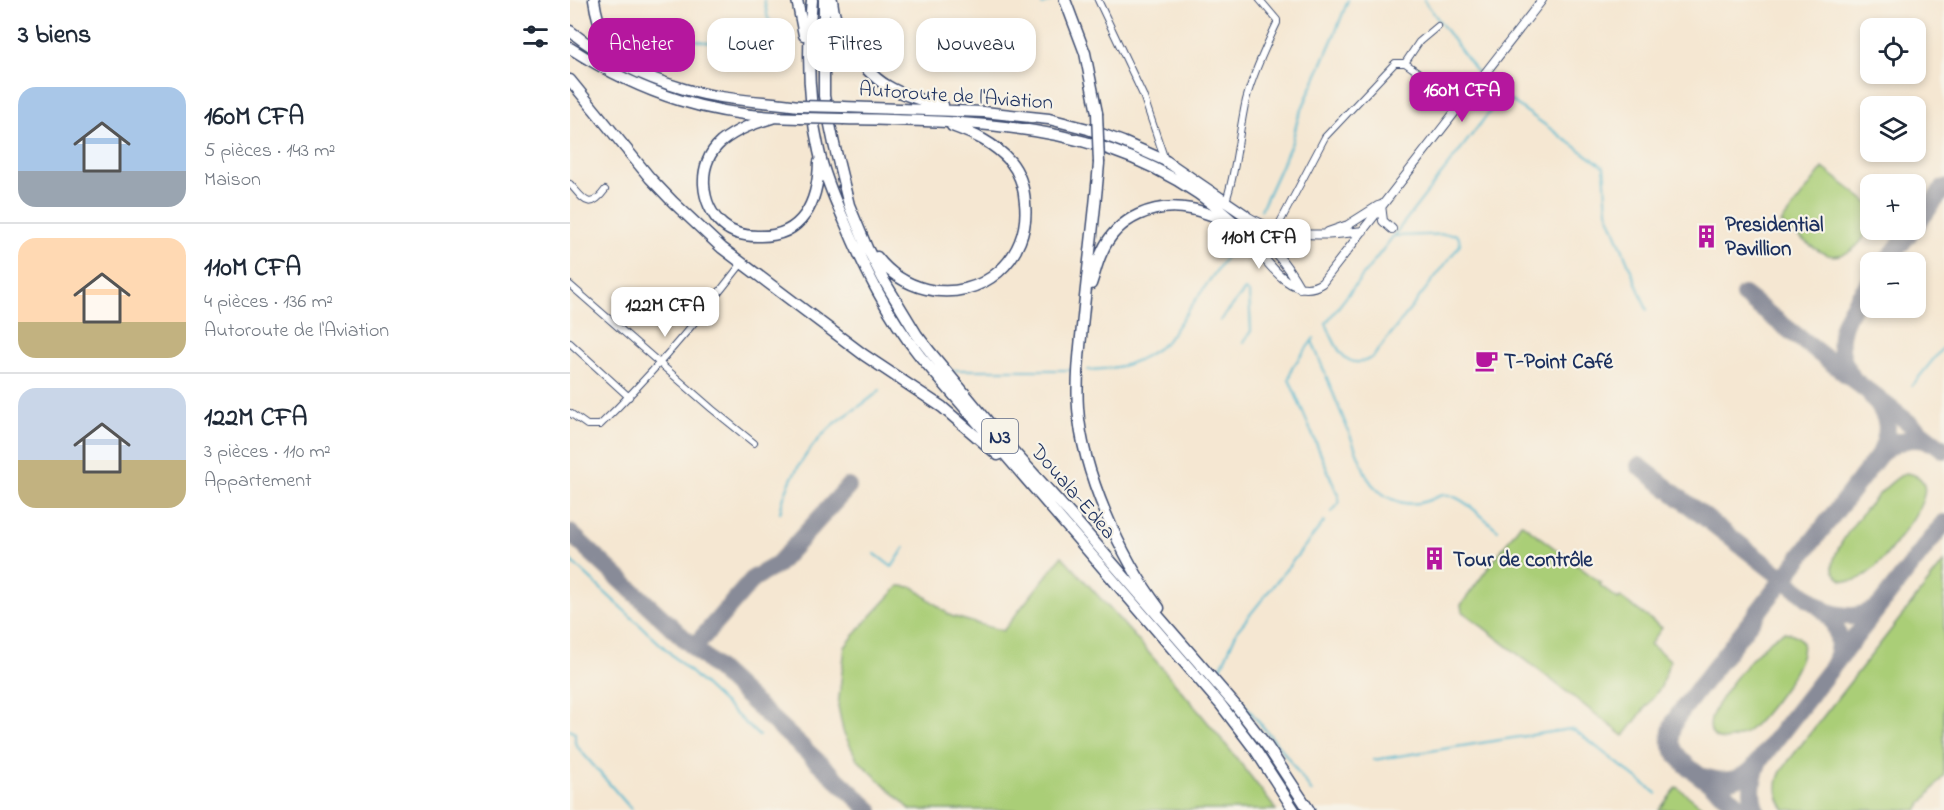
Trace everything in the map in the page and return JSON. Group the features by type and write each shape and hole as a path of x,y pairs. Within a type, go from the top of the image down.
{"highway":[{"path":"594,0 597,21 605,38 618,54 646,76"},
{"path":"797,0 801,11 807,57"},
{"name":"Douala-Edea","path":"811,18 812,0"},
{"name":"Douala-Edea","path":"824,0 824,96 849,205 867,248 917,335 1004,441 1204,669 1267,746 1309,810"},
{"path":"832,0 843,37 870,75 886,86 920,100 984,112"},
{"path":"1065,0 1085,53 1097,113 1099,163 1078,372 1080,429 1100,497 1126,556 1145,589 1204,669"},
{"name":"Autoroute de l'Aviation","path":"570,31 607,57 646,76 686,90 799,106 984,112 1049,119 1088,129 1166,161 1224,207 1239,227"},
{"name":"Autoroute de l'Aviation","path":"570,48 628,81 686,103 719,111 775,117 937,121 1041,131 1114,150 1161,171 1224,207 1245,215"},
{"name":"Douala-Edea","path":"809,72 812,111 819,152 835,199 856,248 896,324 920,356 1023,477 1221,705 1256,751 1294,810"},
{"path":"570,80 635,160 673,202 722,248 864,355 942,406 1023,477"},
{"path":"775,117 744,127 734,133 720,144 711,157 703,180 706,199 713,214 724,226 738,234 770,236 785,233 796,225 813,202 818,184 819,152"},
{"path":"849,205 869,245 885,267 902,280 917,287 936,291 959,290 978,285 996,274 1010,260 1023,240 1027,218 1021,178 1011,162 987,141 972,133 937,121"},
{"path":"1084,306 1102,251 1113,233 1126,220 1144,211 1160,207 1177,207 1192,209 1239,227"}],"street":[{"path":"1098,0 1143,95 1166,161"},
{"path":"1224,207 1238,151 1246,100 1277,23 1260,0"},
{"path":"1239,227 1260,239 1276,253 1300,288 1312,288 1322,283 1542,0"},
{"path":"1405,63 1413,48 1438,26"},
{"path":"1276,230 1325,137 1395,63 1405,63 1462,103"},
{"path":"570,184 587,202 592,203 598,200 605,190"},
{"path":"1384,202 1383,221 1392,229"},
{"path":"1317,236 1348,225 1384,202"},
{"name":"Autoroute de l'Aviation","path":"1245,215 1256,222 1290,233 1317,236 1363,231"},
{"name":"Autoroute de l'Aviation","path":"1239,227 1275,271 1290,284 1300,288"},
{"path":"570,413 587,425 600,425 659,363 742,263"},
{"path":"570,285 705,404 754,443"},
{"path":"570,343 629,397"}],"green space":[{"path":"1823,168 1860,197 1860,240 1862,240 1847,253 1828,255 1816,250 1781,223"},
{"path":"1906,473 1917,476 1923,482 1925,490 1919,509 1889,551 1870,572 1859,579 1842,580 1833,569 1834,559 1840,546 1860,515 1886,488"},
{"path":"1521,523 1601,583 1600,585 1618,599 1620,597 1662,628 1650,644 1670,660 1661,687 1624,736 1462,611 1461,605"},
{"path":"1062,556 1172,680 1276,810 911,810 857,759 843,731 838,706 845,647 899,586 913,587 951,616 1003,631"},
{"path":"1944,562 1944,775 1917,810 1785,810 1779,800 1777,789 1783,768"},
{"path":"1784,632 1797,636 1802,643 1802,652 1792,676 1764,715 1748,731 1735,738 1722,740 1716,738 1710,728 1711,719 1722,698 1753,657"},
{"path":"1677,787 1706,810 1659,810"}],"waterway":[{"path":"695,40 720,45 718,57 736,60 738,49 743,50 749,58 765,42 770,33 772,22 768,19 764,0"},
{"path":"1042,5 1053,0"},
{"path":"1261,210 1292,142 1298,118 1348,0"},
{"path":"1424,0 1476,71 1499,92 1604,167 1607,211 1647,310"},
{"path":"1394,236 1455,234 1459,238 1460,245 1373,357 1363,362 1355,362 1342,354 1326,323 1498,101 1499,92"},
{"path":"1088,370 1130,364 1166,342 1238,240"},
{"path":"1220,321 1245,290 1249,293 1251,331 1243,343"},
{"path":"1314,338 1292,368 1289,379 1338,495 1339,503 1332,512"},
{"path":"1312,341 1367,477 1372,484 1393,500 1401,502 1418,503 1440,495 1456,497 1498,530"},
{"path":"1912,386 1944,346"},
{"path":"954,370 1071,370"},
{"path":"780,513 792,477 814,444 832,426 880,390"},
{"path":"1312,792 1286,755 1222,677 1220,670 1237,631 1324,522"},
{"path":"875,554 892,567 905,547"},
{"path":"570,560 759,736"},
{"path":"1373,760 1570,729 1576,731 1657,794"},
{"path":"570,730 575,733 575,743 580,750 632,810"}],"taxiway":[{"path":"1926,212 1944,188"},
{"path":"1894,252 1904,240"},
{"path":"1744,295 1944,450"},
{"path":"1852,377 1841,351 1841,339 1843,327 1860,296"},
{"path":"1746,810 1682,761 1672,745 1670,736 1673,725 1679,714 1880,454 1887,429 1881,409 1871,395"},
{"path":"1880,454 1904,440 1916,439 1931,442"},
{"path":"1639,466 1825,611 1852,616 1865,614 1878,607"},
{"path":"694,647 754,578 777,565 848,487"},
{"path":"1704,777 1729,780 1741,777 1752,770 1944,523"},
{"path":"570,533 870,810"},
{"path":"1825,611 1838,635 1839,648 1835,662"},
{"path":"1756,810 1752,786 1758,763"}],"place":[{"name":"Presidential Pavillion","path":"1707,236"},
{"name":"T-Point Café","path":"1486,361"},
{"name":"Tour de contrôle","path":"1435,559"}]}
